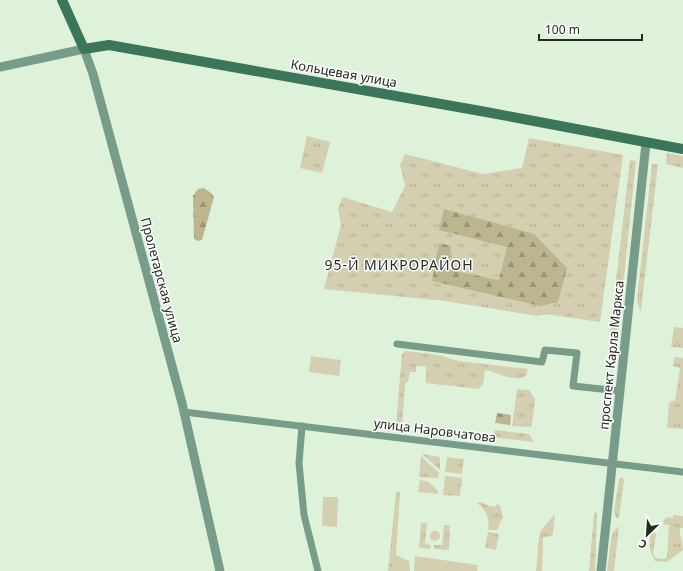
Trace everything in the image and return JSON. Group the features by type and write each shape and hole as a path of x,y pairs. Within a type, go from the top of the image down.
{"main road":[{"name":"Пролетарская улица","path":"62,0 84,49"},
{"name":"Кольцевая улица","path":"84,49 109,45 486,112 683,149"}],"street":[{"name":"Кольцевая улица","path":"0,67 84,49"},
{"name":"Пролетарская улица","path":"84,49 93,74 184,412 220,571"},
{"name":"проспект Карла Маркса","path":"601,571 646,143"},
{"path":"397,344 542,362 545,350 577,353 574,386 620,392"},
{"name":"улица Наровчатова","path":"184,412 683,472"},
{"path":"302,426 299,463 304,515 318,571"}],"green space":[{"path":"307,136 330,142 322,173 300,168"},
{"path":"529,138 623,155 600,322 545,314 538,316 445,301 324,289 341,225 338,208 343,197 392,212 405,186 400,165 405,154 483,174 522,168"},
{"path":"667,153 683,156 683,168 666,164"},
{"path":"630,160 636,161 619,325 615,333 610,332"},
{"path":"652,164 658,164 640,311 637,300"},
{"path":"204,188 214,197 202,240 198,241 194,239 193,196 198,189"},
{"path":"444,209 534,234 567,268 558,302 540,306 432,281 439,243 451,246 450,270 499,280 507,247 439,230"},
{"path":"674,327 683,328 683,348 671,347"},
{"path":"406,351 439,355 459,361 528,369 526,376 521,378 511,378 485,370 483,384 479,389 426,383 426,367 416,366 416,372 410,372 408,381 405,384 402,426 396,425 402,354"},
{"path":"311,356 341,360 339,376 309,372"},
{"path":"674,357 683,358 683,429 667,428 669,403 675,400 680,368 673,366"},
{"path":"517,389 529,390 535,399 532,424 530,427 512,426"},
{"path":"497,413 511,415 510,425 495,423"},
{"path":"496,430 529,434 534,442 490,437"},
{"path":"422,454 440,457 440,470"},
{"path":"421,456 439,473 438,478 419,477"},
{"path":"447,457 464,459 462,474 445,472"},
{"path":"445,476 462,478 460,496 443,495"},
{"path":"622,477 624,480 619,518 616,518 614,512 619,479"},
{"path":"420,480 429,482 438,491 438,494 418,492"},
{"path":"396,492 400,492 396,555 409,561 410,571 388,571"},
{"path":"323,497 338,497 337,527 322,526"},
{"path":"481,502 489,506 495,507 497,504 500,506 503,517 497,530 488,530 487,515 483,508 477,503"},
{"path":"596,511 595,571 589,571 594,515"},
{"path":"555,514 552,536 543,537 542,571 536,571 539,536 542,529"},
{"path":"673,515 683,516 683,528 680,528 680,531 683,550 667,562 655,561 650,550 650,532 656,534 653,553 655,558 664,559 667,557 669,525 660,524 667,517 673,518"},
{"path":"421,523 427,523 425,544 431,545 430,549 419,548"},
{"path":"444,525 450,525 449,550 434,549 434,545 442,545"},
{"path":"619,526 614,571 607,571 612,533"},
{"path":"435,531 440,536 435,541 430,536"},
{"path":"488,532 499,534 496,550 485,548"},
{"path":"415,556 478,565 477,571 414,571"}],"district":[{"name":"95-Й МИКРОРАЙОН","path":"399,264"}]}
